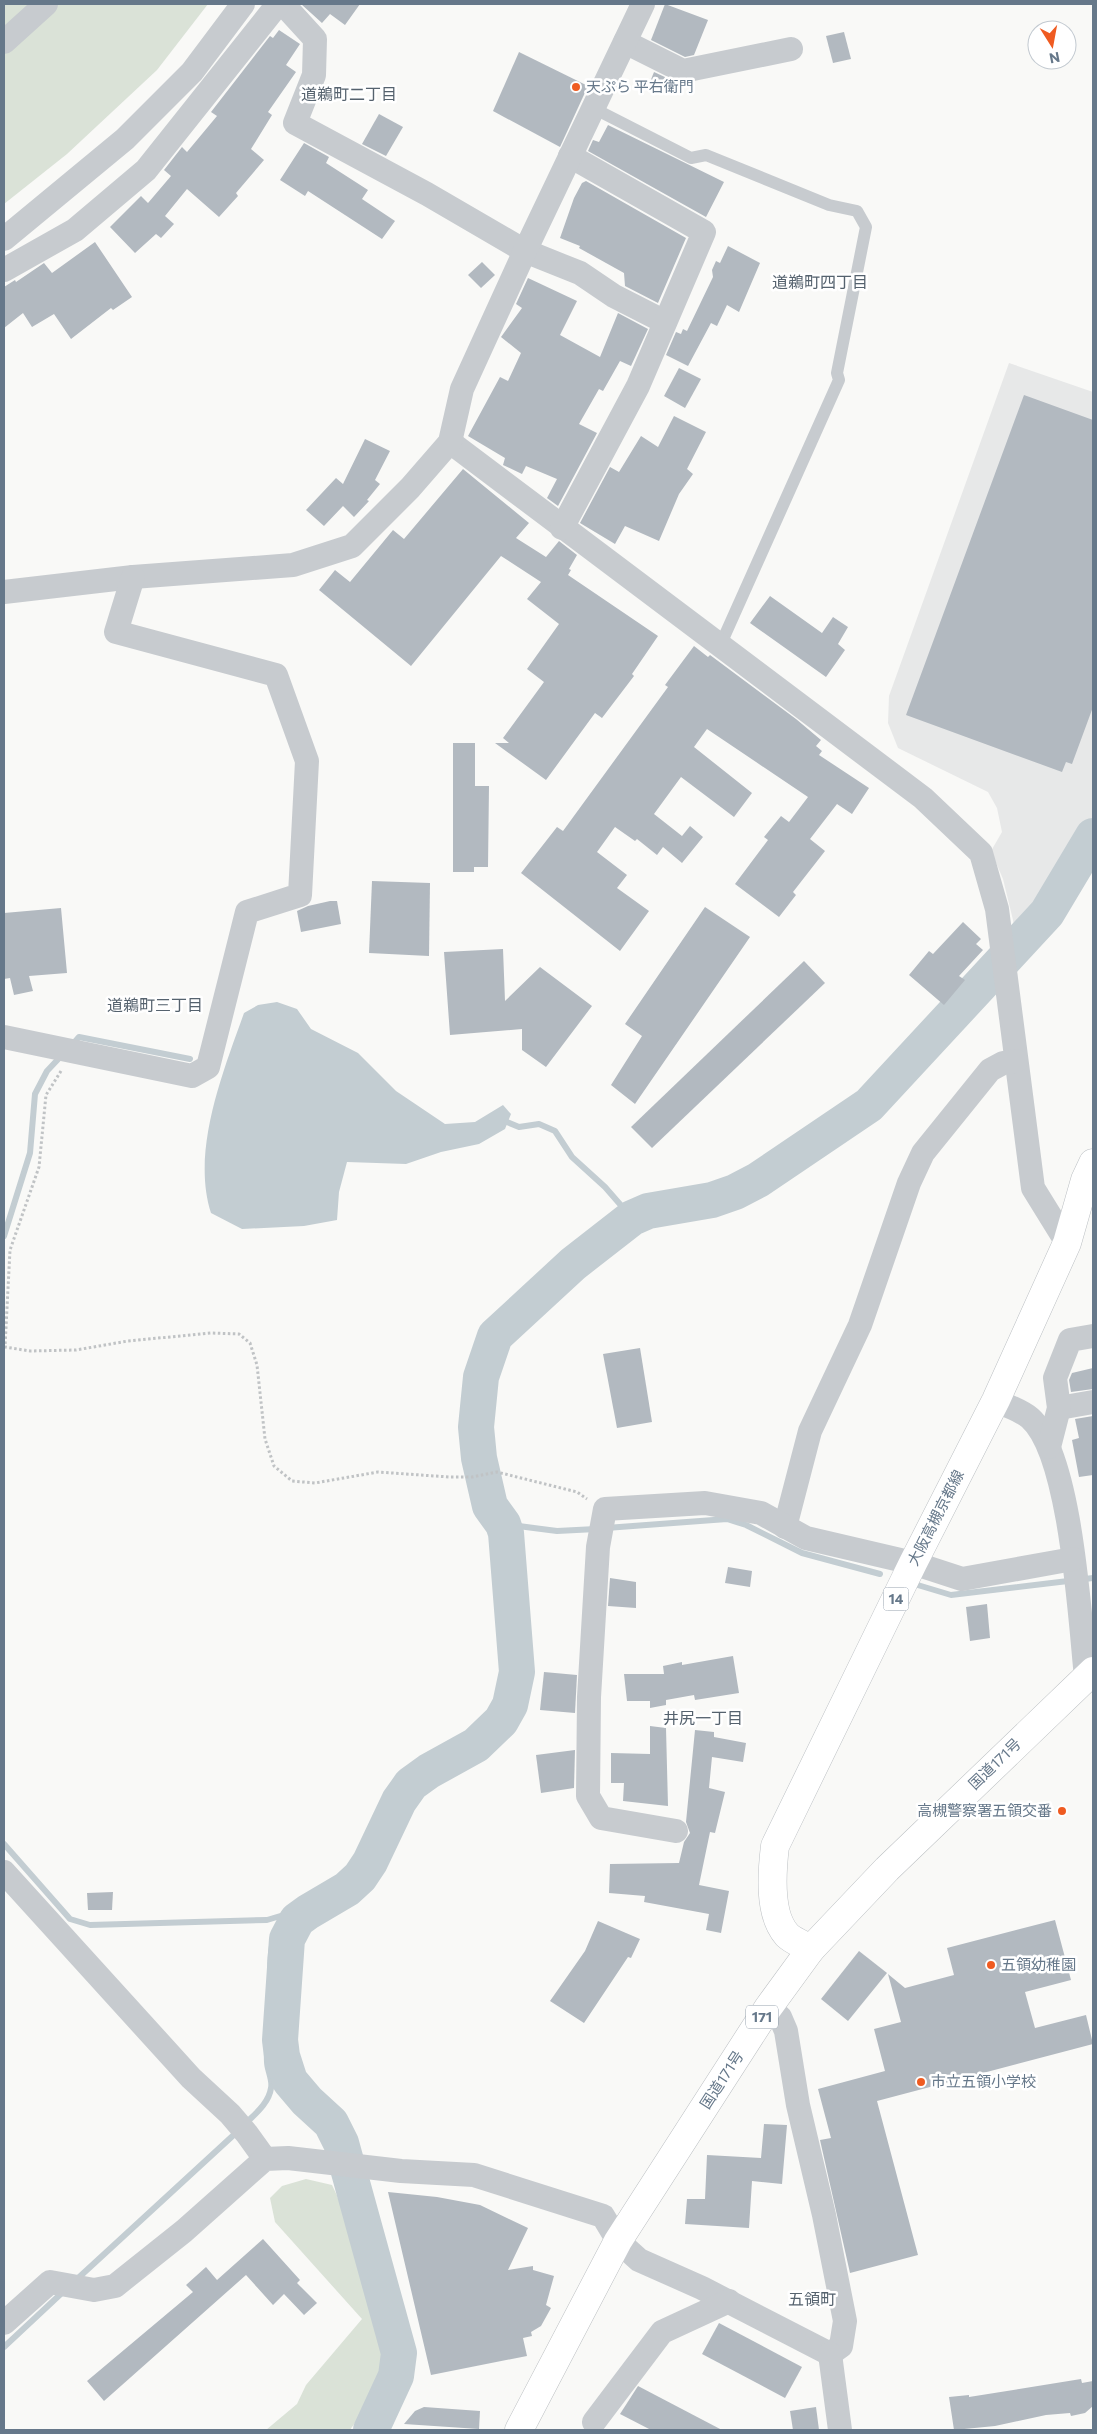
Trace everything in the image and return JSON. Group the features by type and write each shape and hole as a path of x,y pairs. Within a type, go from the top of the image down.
{"main road":[{"name":"大阪高槻京都線","path":"811,1949 787,1935 777,1917 771,1881 775,1846 913,1563 996,1400 1067,1243 1085,1180 1093,1163"},
{"name":"大阪高槻京都線","path":"1067,1243 1093,1216"},
{"name":"国道171号","path":"519,2430 618,2241 768,2008 811,1949 887,1869 1090,1674"}],"street":[{"path":"4,42 46,4"},
{"path":"4,239 125,139 192,72 243,4"},
{"path":"4,270 75,230 146,170 278,4"},
{"path":"283,4 315,38 314,75 295,123 427,194 525,251 580,273 614,296 665,322"},
{"path":"4,592 133,577 293,565 352,546 410,488 450,442 462,390 525,251 643,4"},
{"path":"625,42 684,70 792,49"},
{"path":"562,528 638,386 704,232 570,156"},
{"path":"450,442 923,798 981,853 997,909 1033,1188 1067,1243"},
{"path":"4,1037 192,1076 208,1067 247,912 300,895 307,761 276,675 116,632 133,577"},
{"path":"785,1527 810,1431 860,1325 909,1183 923,1153 990,1070 1004,1063 1016,1061"},
{"path":"1049,1447 1059,1408 1055,1378 1070,1340 1093,1336"},
{"path":"996,1400 1030,1418 1049,1447 1060,1482 1090,1674"},
{"path":"1059,1408 1093,1402"},
{"path":"676,1831 601,1818 588,1796 589,1697 599,1542 604,1512 705,1503 761,1513 806,1538 913,1563 962,1579 1073,1563"},
{"path":"4,1872 191,2078 240,2126 264,2159"},
{"path":"768,2008 780,2017 786,2031 798,2105 845,2321 841,2346 830,2354"},
{"path":"4,2323 50,2282 94,2290 114,2286 133,2273 184,2231 264,2159 288,2158 401,2171 474,2176 603,2216 618,2241 639,2260 729,2302 830,2354"},
{"path":"598,2427 662,2332 729,2302"},
{"path":"830,2354 840,2430"}],"lane":[{"path":"593,108 691,158 706,155 828,205 857,211 866,228 837,373 839,380 720,646"}],"path":[{"path":"76,1053 56,1076 46,1095 39,1167 10,1250 6,1347 30,1351 76,1350 128,1341 211,1333 239,1334 250,1343 258,1365 265,1439 274,1466 292,1481 314,1483 378,1472 472,1477 497,1472 577,1492 604,1512"}],"shaded area":[{"path":"4,4 32,4 4,29"},
{"path":"55,4 208,4 157,70 67,154 4,204 4,53"},
{"path":"1009,363 1093,392 1093,820 1034,917 1015,936 1003,879 991,851 1002,832 997,808 988,792 898,748 888,723 889,696"},
{"path":"277,1002 297,1009 311,1029 358,1053 396,1091 445,1124 475,1122 503,1105 511,1114 505,1129 479,1144 441,1152 406,1164 347,1162 339,1192 337,1220 304,1226 242,1229 211,1213 206,1189 207,1138 212,1112 227,1060 244,1013 258,1005"},
{"path":"306,2179 332,2185 337,2195 359,2269 383,2325 388,2348 389,2360 384,2376 350,2430 266,2430 297,2404 306,2385 362,2319 275,2222 270,2198 282,2186"}],"building":[{"path":"301,4 360,4 345,25 330,14 322,23"},
{"path":"665,4 708,20 694,55 685,57 651,40"},
{"path":"279,30 300,44 286,65 296,72 268,112 272,115 251,149 264,160 236,193 238,196 219,217 187,189 165,216 174,224 161,238 156,234 135,253 110,227 141,196 148,203 171,176 164,170 182,147 187,152 217,116 211,112 270,36 273,38"},
{"path":"844,32 851,59 833,63 826,36"},
{"path":"519,52 588,86 560,147 493,111"},
{"path":"654,72 680,84 675,93 650,82"},
{"path":"379,114 403,127 386,156 362,144"},
{"path":"608,125 724,182 706,217 588,151 593,140 599,142"},
{"path":"304,143 329,157 326,163 368,190 362,199 395,221 382,239 308,191 305,196 280,180"},
{"path":"586,181 686,238 658,303 625,286 624,273 579,248 580,246 560,238 574,198 582,183"},
{"path":"95,242 132,297 113,310 111,308 71,339 54,314 32,327 23,313 4,328 4,287 15,280 16,282 44,263 52,273"},
{"path":"728,246 760,263 739,312 727,305 717,326 711,323 688,366 666,355 676,332 681,334 683,329 687,331 713,277 712,270 716,261 720,263"},
{"path":"482,262 495,275 481,288 468,275"},
{"path":"528,278 577,301 560,335 600,357 618,313 648,329 631,366 620,361 603,391 599,389 579,424 597,433 558,506 547,498 557,479 526,466 522,474 503,465 505,458 468,436 500,377 508,381 521,353 501,337 522,308 516,304"},
{"path":"679,368 701,379 685,408 664,396"},
{"path":"1024,395 1093,420 1093,707 1072,764 1066,762 1062,772 906,715"},
{"path":"674,416 706,432 687,469 693,474 679,494 659,541 625,526 615,544 580,523 610,467 619,472 641,436 658,447"},
{"path":"365,439 390,451 375,480 380,484 367,500 369,501 354,517 343,506 324,526 306,510 336,478 343,484"},
{"path":"463,469 529,523 516,538 546,557 559,541 577,555 569,569 571,570 568,575 658,636 632,674 634,676 602,718 595,713 546,780 495,743 509,743 503,738 544,682 527,669 559,624 527,599 541,582 501,556 411,666 319,590 335,570 350,582 393,530 404,539"},
{"path":"770,596 822,633 833,617 848,627 838,644 845,650 826,677 750,623"},
{"path":"694,646 708,657 710,655 796,719 821,740 816,746 822,751 819,755 869,788 852,814 837,804 810,839 825,851 793,892 796,895 779,917 735,884 768,840 764,837 781,816 789,822 808,797 707,729 694,747 752,793 734,817 681,777 654,814 682,836 690,826 703,837 682,863 663,847 657,855 637,839 635,841 615,827 597,852 627,875 617,888 649,911 620,951 521,873 557,827 563,831 668,687 665,685"},
{"path":"453,743 475,743 475,786 489,786 488,867 474,867 474,872 453,872"},
{"path":"372,881 430,883 429,956 369,953"},
{"path":"337,901 341,924 301,932 297,911 308,906"},
{"path":"705,907 750,937 635,1104 611,1085 642,1036 625,1024"},
{"path":"61,908 67,973 29,976 33,991 14,995 10,978 4,979 4,913"},
{"path":"963,922 981,939 976,944 983,950 959,976 965,980 944,1005 909,975 929,951 933,954"},
{"path":"503,949 505,1001 540,967 592,1006 546,1067 522,1050 522,1029 450,1035 444,952"},
{"path":"804,961 825,983 652,1148 631,1127"},
{"path":"640,1348 652,1422 617,1428 603,1354"},
{"path":"1093,1368 1093,1389 1071,1392 1069,1380 1072,1373"},
{"path":"1093,1416 1093,1475 1079,1477 1072,1440 1079,1438 1075,1419"},
{"path":"728,1567 752,1571 750,1587 725,1583"},
{"path":"610,1578 636,1582 636,1608 608,1606"},
{"path":"987,1604 990,1638 970,1641 966,1607"},
{"path":"733,1656 739,1693 695,1700 694,1695 666,1700 666,1705 650,1708 650,1701 627,1701 624,1674 664,1674 663,1666 682,1662 682,1665"},
{"path":"544,1672 577,1675 575,1713 540,1710"},
{"path":"650,1726 666,1728 668,1806 623,1801 624,1783 611,1783 611,1753 650,1754"},
{"path":"695,1730 714,1732 714,1737 746,1743 743,1762 712,1757 709,1788 725,1792 715,1833 710,1832 699,1885 729,1891 721,1933 706,1930 709,1914 644,1902 645,1896 609,1893 610,1864 679,1863 684,1842 690,1833 686,1822"},
{"path":"575,1750 574,1788 541,1793 536,1755"},
{"path":"113,1892 112,1910 88,1910 87,1893"},
{"path":"1055,1920 1071,1980 1025,1992 1035,2028 1086,2015 1093,2044 877,2101 918,2255 850,2273 820,2140 831,2138 818,2089 885,2071 874,2029 901,2022 888,1974 905,1988 954,1975 947,1948"},
{"path":"598,1921 640,1939 631,1958 628,1957 584,2023 550,2001 585,1951"},
{"path":"859,1951 887,1973 848,2021 821,1999"},
{"path":"764,2124 787,2125 782,2184 752,2181 749,2228 685,2224 687,2199 705,2199 707,2155 761,2158"},
{"path":"388,2192 437,2197 480,2205 528,2228 508,2270 533,2266 533,2270 554,2276 546,2305 551,2308 541,2326 531,2332 532,2336 523,2338 527,2356 431,2375"},
{"path":"263,2239 300,2280 297,2283 317,2303 304,2315 284,2294 273,2305 246,2275 104,2401 87,2381 193,2292 186,2285 206,2267 217,2280"},
{"path":"719,2323 802,2367 785,2398 702,2354"},
{"path":"1081,2379 1082,2383 1093,2381 1093,2406 1085,2413 1071,2416 1070,2413 1046,2415 995,2426 954,2430 949,2397 969,2395 969,2397"},
{"path":"638,2386 722,2430 651,2430 620,2414"},
{"path":"424,2407 480,2411 479,2429 404,2424 415,2411"},
{"path":"816,2407 819,2430 793,2430 790,2411"}],"waterway":[{"path":"371,2430 396,2376 399,2353 341,2143 331,2123 307,2101 290,2081 282,2056 280,2040 287,1939 297,1920 347,1889 360,1877 370,1862 399,1801 411,1784 429,1771 476,1745 501,1721 510,1705 517,1672 506,1533 503,1524 490,1506 479,1458 476,1427 481,1377 495,1336 573,1264 632,1218 648,1211 712,1200 735,1192 758,1180 869,1105 1047,913 1093,836"},
{"path":"1012,970 1054,924 1093,859"},
{"path":"502,1500 490,1448 489,1412 496,1371 512,1333 641,1227 655,1221 714,1214 737,1206 761,1194 875,1115 895,1098 1000,983"},
{"path":"72,1045 79,1037 190,1059"},
{"path":"4,1236 30,1153 35,1094 47,1071 63,1054"},
{"path":"507,1122 519,1127 539,1124 555,1131 572,1157 605,1187 632,1218"},
{"path":"606,1528 727,1519 746,1525 802,1553 880,1574"},
{"path":"503,1524 557,1531 596,1529"},
{"path":"245,2124 268,2099 271,2088 267,2065 270,1963 272,1944 284,1916 301,1901 331,1884 349,1869 363,1848 390,1790 408,1770 458,1742 481,1726 495,1706 505,1676 495,1550"},
{"path":"911,1583 951,1595 1093,1578"},
{"path":"4,1844 70,1919 90,1925 267,1920 287,1914"},
{"path":"76,2280 238,2131"},
{"path":"4,2347 65,2290"}],"place":[{"name":"天ぷら 平右衛門","path":"576,87"},
{"name":"高槻警察署五領交番","path":"1062,1811"},
{"name":"五領幼稚園","path":"991,1965"},
{"name":"市立五領小学校","path":"921,2082"}],"district":[{"name":"道鵜町二丁目","path":"349,94"},
{"name":"道鵜町四丁目","path":"820,282"},
{"name":"道鵜町三丁目","path":"155,1005"},
{"name":"井尻一丁目","path":"703,1718"},
{"name":"五領町","path":"812,2299"}]}
